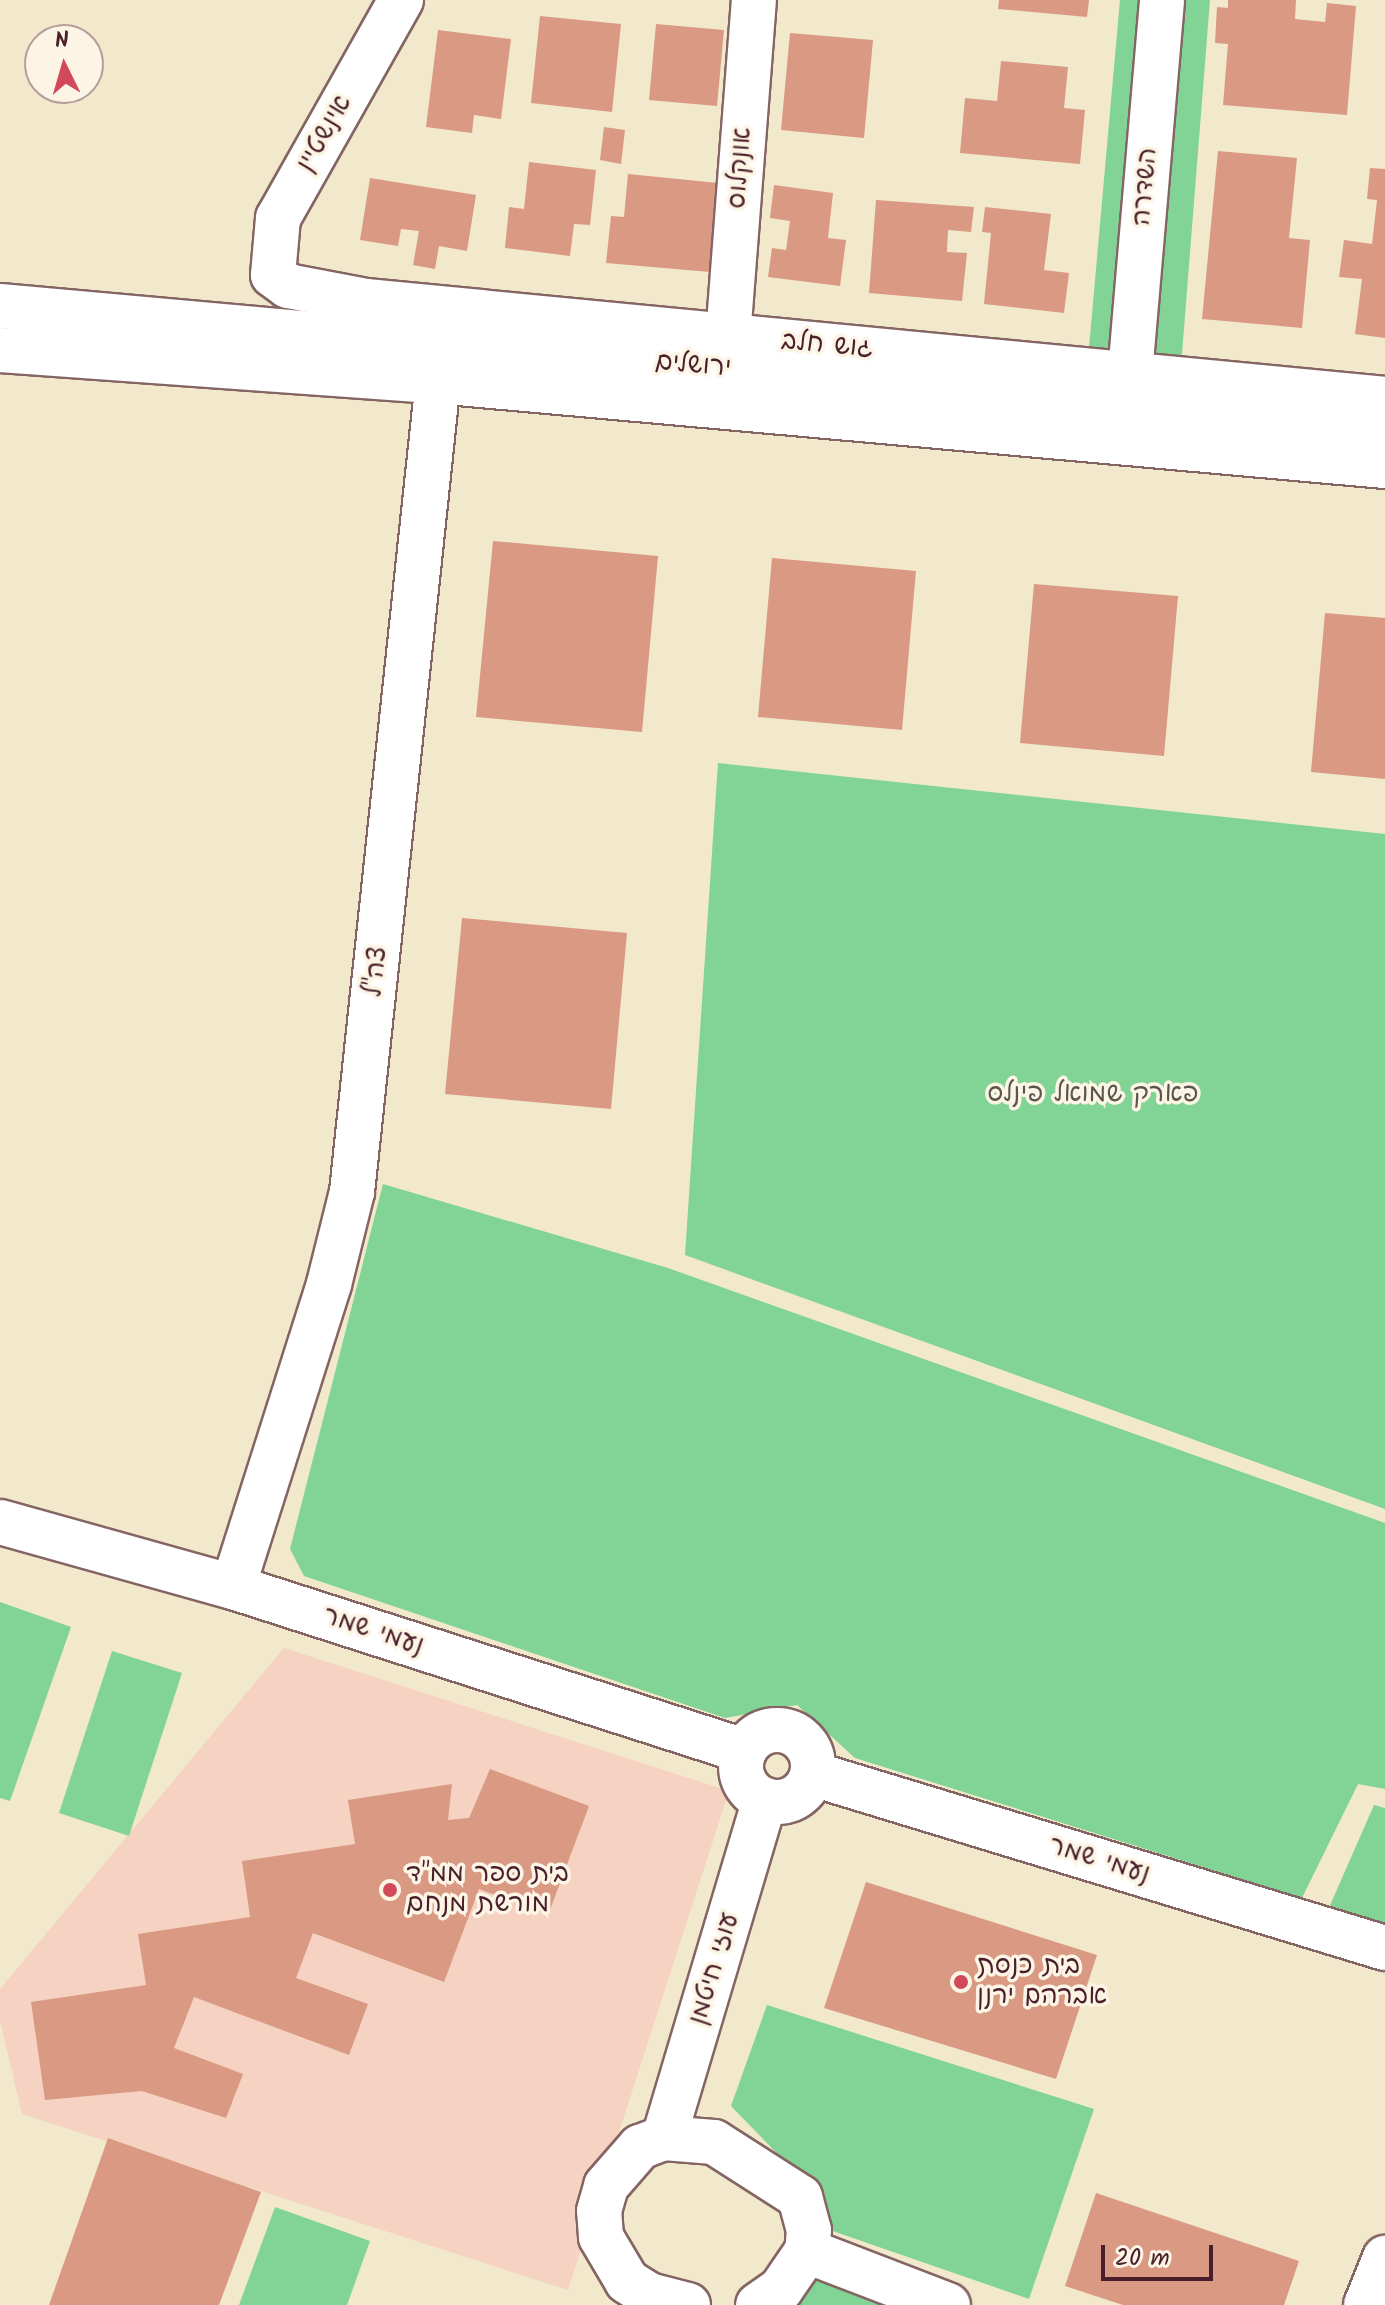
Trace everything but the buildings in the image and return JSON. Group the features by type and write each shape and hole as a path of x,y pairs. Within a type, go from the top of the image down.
{"street":[{"name":"אינשטיין","path":"273,275 278,218 401,0"},
{"name":"אונקלוס","path":"728,337 754,0"},
{"name":"השדרה","path":"1130,374 1162,0"},
{"name":"גוש חלב","path":"273,275 310,293 366,301 1385,399"},
{"name":"ירושלים","path":"0,306 439,362 1385,466"},
{"name":"ירושלים","path":"0,350 439,362 1385,430"},
{"name":"צה\"ל","path":"233,1587 329,1284 352,1192 439,362"},
{"name":"נעמי שמר","path":"0,1522 233,1587 744,1751"},
{"path":"770,1730 793,1733 810,1750 813,1774 800,1795 789,1801 765,1800 746,1785 744,1751 770,1730"},
{"name":"נעמי שמר","path":"813,1774 1385,1948"},
{"name":"עוזי חיטמן","path":"664,2138 765,1800"},
{"path":"679,2304 649,2295 627,2281 601,2237 599,2211 613,2175 640,2147 664,2138 714,2142 800,2197 806,2214 807,2251 781,2289 758,2305"},
{"path":"807,2251 948,2305"},
{"path":"1366,2305 1385,2258"}],"shaded area":[{"name":"בית ספר ממ\"ד מורשת מנחם","path":"284,1648 729,1791 568,2290 22,2114 0,2021 0,1989"}],"green space":[{"path":"1120,0 1210,0 1180,379 1087,370"},
{"name":"פארק שמואל פינלס","path":"718,763 1385,834 1385,1509 685,1255"},
{"path":"383,1184 668,1268 1385,1523 1385,1789 1358,1784 1302,1898 855,1758 797,1705 725,1718 304,1576 290,1549"},
{"path":"0,1602 71,1627 10,1801 0,1798"},
{"path":"112,1651 182,1673 129,1836 59,1813"},
{"path":"1374,1805 1385,1808 1385,1927 1328,1910"},
{"path":"767,2005 1094,2109 1029,2299 824,2228 801,2178 731,2106"},
{"path":"275,2207 370,2241 347,2305 239,2305"},
{"path":"796,2268 948,2305 759,2305"}],"place":[{"name":"בית ספר ממ\"ד מורשת מנחם","path":"390,1890"},
{"name":"בית כנסת אברהם ירנן","path":"961,1982"}]}
